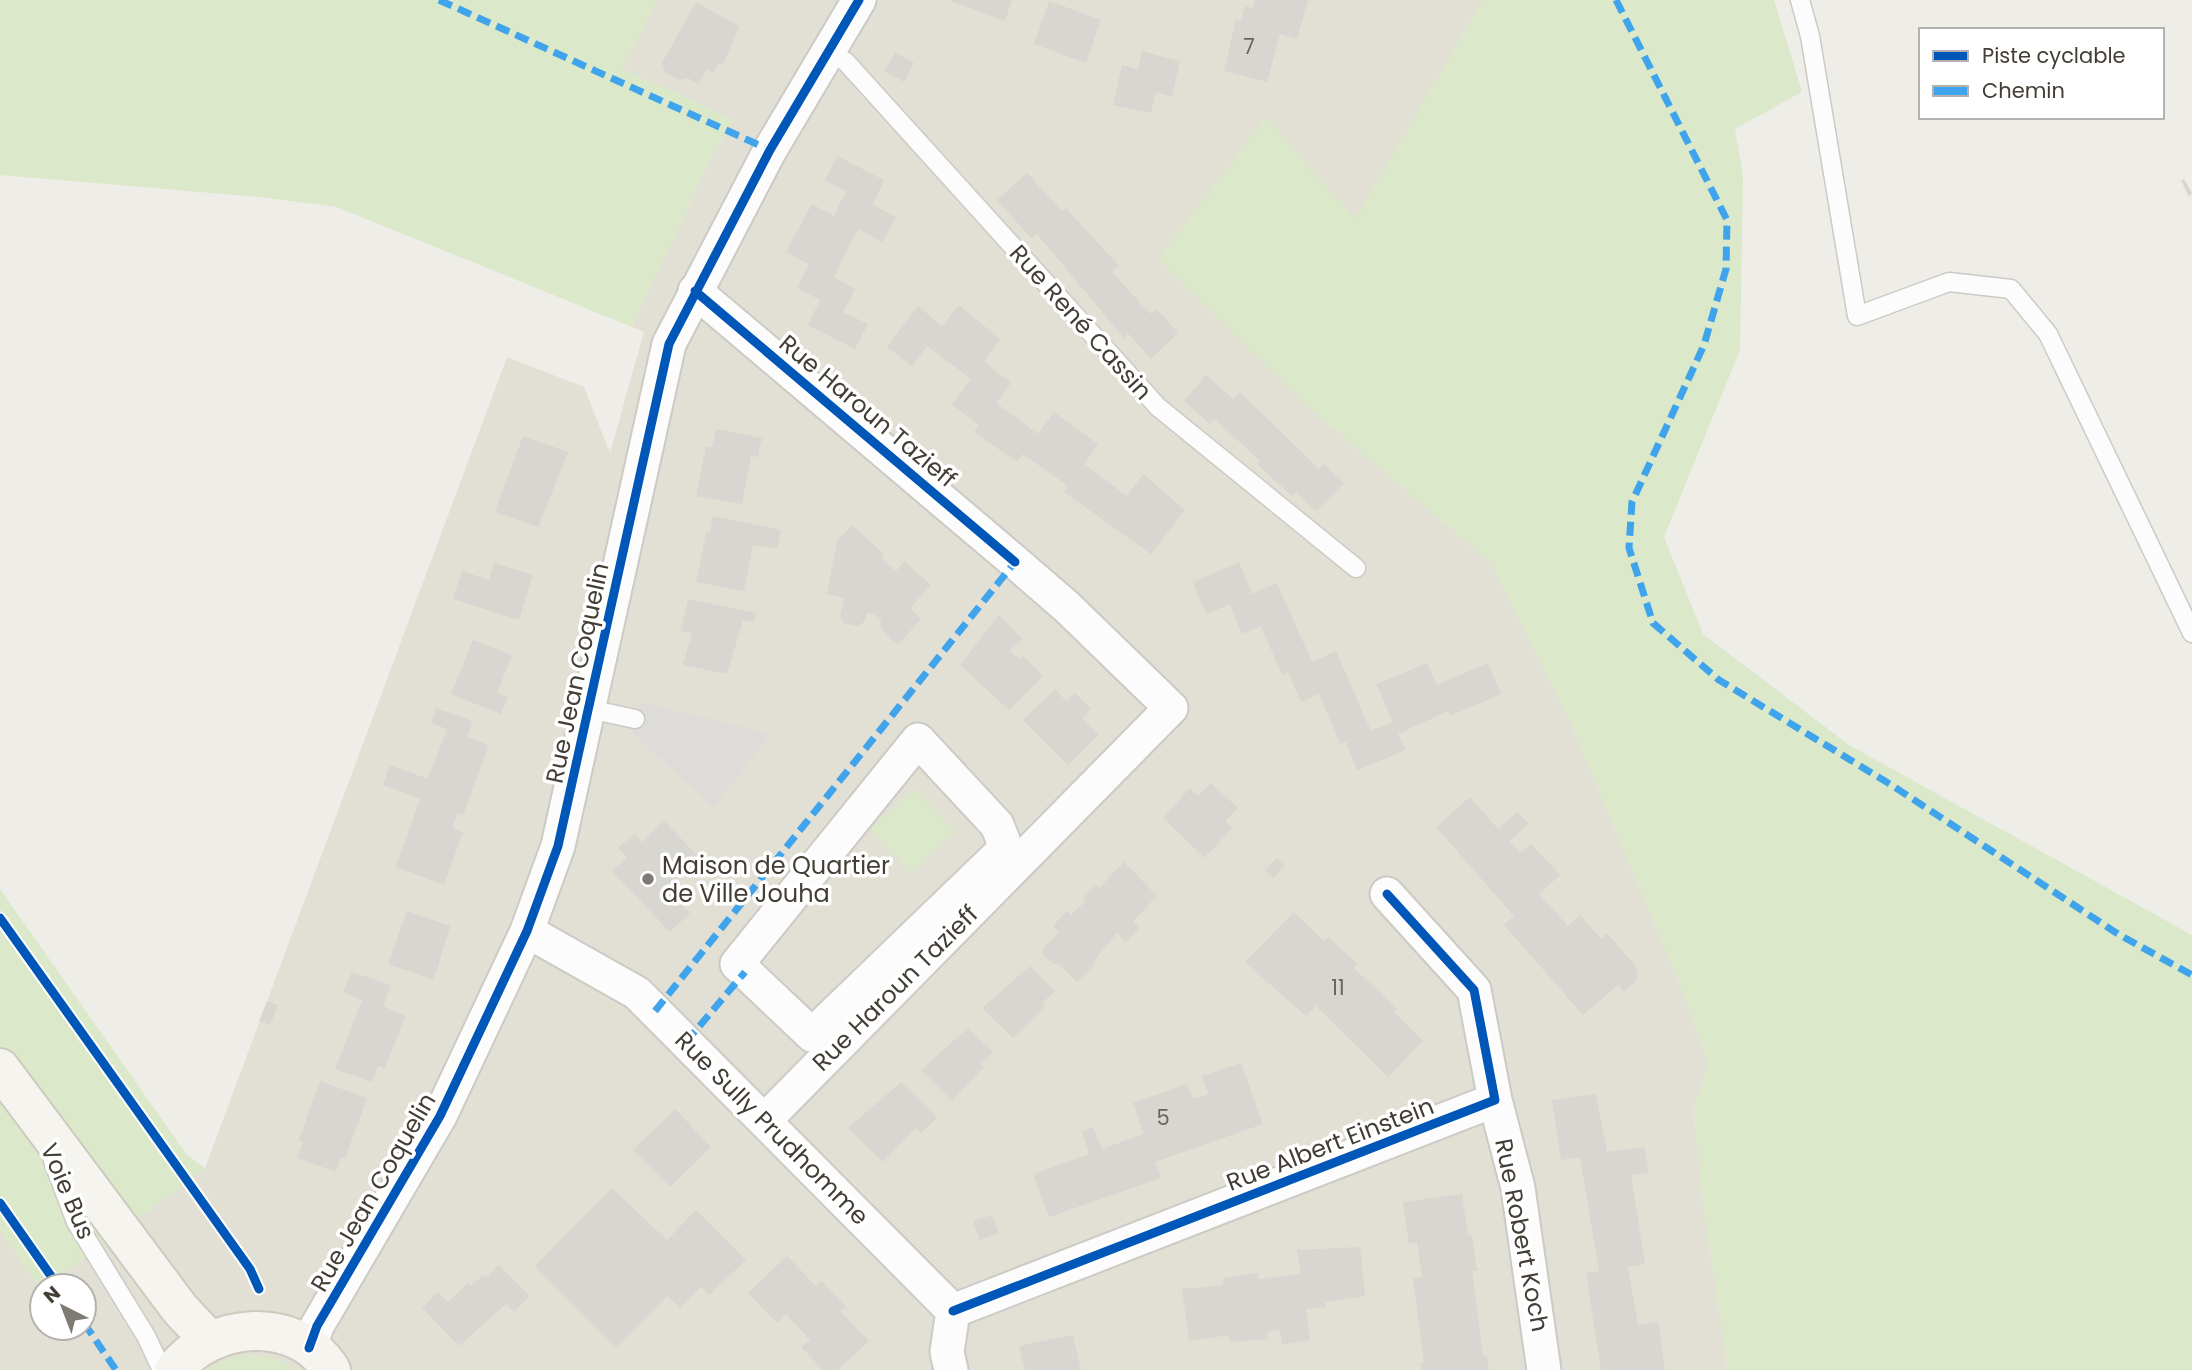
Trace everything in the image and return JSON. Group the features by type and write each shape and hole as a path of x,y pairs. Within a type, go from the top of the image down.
{"main road":[{"path":"0,1068 180,1309 209,1340"},
{"path":"174,1370 184,1357 209,1340 233,1332 260,1331 286,1336 320,1359"}],"street":[{"name":"Rue Jean Coquelin","path":"320,1359 317,1326 440,1116 527,931 558,846 669,344 770,150 859,0"},
{"name":"Rue Haroun Tazieff","path":"695,291 1015,562 1171,708 764,1121"},
{"path":"918,740 997,825 1003,840 1002,852 812,1035 737,964 918,740"},
{"path":"1387,894 1474,990 1494,1100"},
{"name":"Rue Sully Prudhomme","path":"527,931 637,993 953,1311"},
{"name":"Rue Albert Einstein","path":"953,1311 1494,1100"},
{"name":"Rue Robert Koch","path":"1494,1100 1518,1188 1544,1370"},
{"path":"951,1370 947,1352 953,1311"}],"lane":[{"path":"1800,0 1810,36 1857,316 1949,282 2011,289 2048,334 2192,633"},
{"name":"Rue René Cassin","path":"829,51 846,62 1158,407 1356,568"},
{"path":"589,709 635,719"},
{"name":"Voie Bus","path":"38,1121 76,1222 146,1336 162,1370"}],"shaded area":[{"path":"657,0 1483,0 1355,220 1313,411 1491,563 1572,726 1679,982 1709,1064 1694,1107 1700,1181 1728,1370 0,1370 0,1231 29,1272 28,1342 98,1342 98,1272 66,1272 205,1168 507,357 584,387 610,453 644,332 632,327 708,164 733,120 621,68"},
{"path":"640,702 770,734 714,807 632,733"}],"green space":[{"path":"0,0 657,0 622,68 733,120 708,164 632,327 337,207 259,197 0,175"},
{"path":"1483,0 1774,0 1802,92 1735,129 1743,176 1740,350 1664,537 1703,634 1849,745 2192,935 2192,1370 1728,1370 1700,1181 1694,1107 1709,1064 1679,982 1572,726 1491,563 1313,411 1158,259 1266,117 1355,219"},
{"path":"915,788 955,831 911,873 871,829"},
{"path":"0,889 187,1155 205,1168 66,1272 28,1272 0,1231"},
{"path":"242,1355 271,1358 297,1370 208,1370 219,1362"}],"building":[{"path":"948,0 1012,0 1005,21"},
{"path":"1255,0 1308,0 1297,39 1280,34 1267,82 1224,71 1236,20 1241,22 1245,6 1253,9"},
{"path":"1049,1 1101,20 1086,63 1034,44"},
{"path":"696,2 739,26 723,65 719,63 713,72 707,69 698,84 688,78 679,80 666,73 662,63"},
{"path":"1142,51 1180,61 1172,97 1156,92 1151,113 1113,105 1122,65 1138,69"},
{"path":"895,52 914,63 904,82 885,71"},
{"path":"837,156 884,180 873,205 896,217 882,242 858,229 834,277 855,289 843,312 868,324 855,349 808,325 820,300 797,288 809,264 786,252 812,204 834,216 846,191 825,181"},
{"path":"1027,173 1062,211 1066,208 1119,266 1112,272 1140,303 1151,314 1157,309 1178,333 1151,359 1129,334 1124,338 1037,234 1032,239 997,200"},
{"path":"2184,179 2192,193 2189,197 2181,180"},
{"path":"959,305 1000,339 984,362 1011,383 996,403 1038,434 1054,412 1098,444 1084,464 1127,496 1143,474 1185,510 1151,554 1064,492 1068,486 1023,454 1017,462 974,432 979,425 952,405 971,379 927,346 912,366 887,347 918,306 942,326"},
{"path":"1206,375 1233,399 1240,392 1319,469 1324,464 1344,483 1316,511 1296,492 1292,496 1257,464 1260,461 1215,419 1210,424 1184,401"},
{"path":"716,429 762,438 758,457 751,456 742,504 696,496 706,446 712,447"},
{"path":"523,436 568,452 538,527 495,512"},
{"path":"713,516 781,530 777,549 753,545 744,591 696,582 706,533 710,533"},
{"path":"852,525 884,554 881,558 896,571 904,561 931,585 910,608 921,619 898,645 881,629 881,621 873,614 867,613 865,621 858,626 844,623 840,616 844,598 827,594 837,541"},
{"path":"1239,562 1252,594 1277,583 1312,662 1336,651 1371,731 1393,722 1376,684 1427,663 1437,685 1488,663 1501,694 1450,716 1448,711 1398,734 1406,750 1357,770 1346,742 1340,744 1319,694 1301,702 1288,672 1282,675 1261,626 1242,634 1230,604 1206,614 1193,582"},
{"path":"494,563 533,575 519,620 453,599 462,571 489,580"},
{"path":"688,599 756,613 754,622 743,620 727,674 683,665 692,633 681,631"},
{"path":"999,615 1022,639 1010,651 1019,659 1023,656 1043,676 1009,710 960,665"},
{"path":"473,640 512,655 497,693 508,697 501,714 451,694"},
{"path":"1055,689 1066,701 1075,693 1091,709 1082,718 1099,734 1068,765 1023,720"},
{"path":"436,708 473,721 467,737 489,745 463,815 458,813 452,828 463,832 444,885 396,867 420,799 383,785 390,765 428,779 447,729 431,723"},
{"path":"1211,783 1238,808 1225,821 1232,828 1205,858 1163,818 1190,788 1198,796"},
{"path":"1470,797 1498,829 1517,812 1529,824 1509,841 1520,853 1531,844 1560,875 1539,894 1568,926 1580,915 1601,939 1607,933 1637,968 1637,980 1624,992 1618,985 1583,1015 1504,925 1514,916 1436,827"},
{"name":"Maison de Quartier de Ville Jouha","path":"664,821 699,857 666,888 690,913 670,932 612,871 627,857 618,848 634,834 642,842"},
{"path":"1277,858 1285,866 1273,878 1265,870"},
{"path":"1124,862 1157,896 1133,921 1140,928 1126,942 1117,933 1093,962 1095,964 1077,982 1059,964 1053,964 1043,955 1043,949 1059,932 1053,926 1067,911 1071,915 1085,902 1082,899 1096,885 1099,888"},
{"path":"407,911 450,926 434,980 388,964"},
{"path":"1294,912 1324,941 1329,937 1357,964 1354,968 1397,1009 1394,1012 1423,1041 1388,1077 1316,1006 1306,1016 1245,962"},
{"path":"1030,966 1055,991 1042,1003 1045,1006 1013,1038 982,1008"},
{"path":"352,972 391,985 383,1006 406,1016 385,1068 378,1066 372,1082 335,1069 362,1000 343,992"},
{"path":"267,1001 278,1005 270,1025 259,1021"},
{"path":"968,1028 993,1052 981,1064 984,1067 952,1101 921,1070"},
{"path":"1241,1063 1263,1124 1155,1162 1161,1178 1049,1217 1033,1174 1089,1154 1082,1132 1093,1127 1102,1149 1144,1134 1133,1103 1187,1084 1193,1099 1209,1094 1202,1076"},
{"path":"320,1081 367,1098 345,1159 341,1158 336,1172 297,1158 303,1142 299,1140"},
{"path":"901,1082 937,1118 921,1133 916,1128 883,1162 848,1128"},
{"path":"1596,1094 1607,1152 1644,1147 1649,1173 1631,1175 1645,1264 1628,1267 1638,1325 1658,1321 1665,1370 1601,1370 1586,1273 1599,1271 1580,1157 1561,1160 1552,1100"},
{"path":"675,1109 711,1147 670,1187 633,1150"},
{"path":"612,1188 667,1240 696,1210 746,1260 709,1295 701,1287 680,1308 667,1296 616,1347 535,1266"},
{"path":"1462,1194 1468,1236 1472,1235 1477,1271 1472,1271 1483,1356 1487,1355 1489,1370 1422,1370 1420,1363 1424,1363 1413,1279 1422,1277 1417,1242 1409,1244 1403,1202"},
{"path":"992,1215 999,1233 980,1240 973,1221"},
{"path":"1360,1247 1365,1296 1325,1302 1326,1307 1306,1309 1310,1340 1282,1345 1280,1330 1267,1332 1268,1339 1230,1342 1230,1335 1189,1341 1182,1289 1223,1285 1223,1278 1258,1273 1258,1279 1301,1274 1297,1250"},
{"path":"787,1256 816,1286 821,1281 833,1293 846,1307 840,1311 869,1341 838,1370 823,1370 801,1347 810,1340 786,1314 777,1323 748,1293"},
{"path":"499,1265 530,1296 514,1312 506,1304 459,1346 422,1308 438,1292 448,1302 468,1283 471,1286 483,1275 486,1278"},
{"path":"1073,1335 1081,1370 1025,1370 1019,1346"}],"marked path":[{"path":"439,0 770,150"},
{"path":"1616,0 1727,220 1726,269 1704,345 1632,502 1629,548 1653,623 1719,680 1893,786 2118,934 2192,975"},
{"path":"655,1011 1015,562"},
{"path":"686,1042 745,972"},
{"path":"97,1342 116,1370"}],"cycle path":[{"path":"309,1348 317,1326 440,1116 527,931 558,846 669,344 770,150 859,0"},
{"path":"695,291 1015,562"},
{"path":"953,1311 1495,1100 1474,990 1387,894"},
{"path":"0,918 250,1269 259,1289"},
{"path":"0,1203 48,1272"}],"place":[{"name":"Maison de Quartier de Ville Jouha","path":"648,879"}]}
